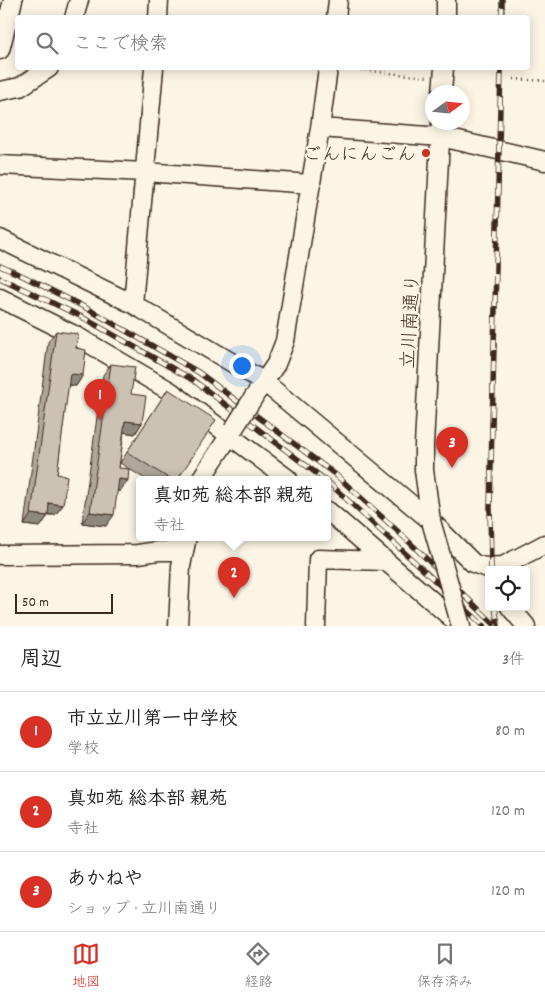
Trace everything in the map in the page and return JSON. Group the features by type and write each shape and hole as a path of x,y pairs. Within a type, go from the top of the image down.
{"street":[{"path":"5,38 13,0"},
{"path":"75,15 79,0"},
{"path":"158,15 160,0"},
{"path":"336,15 338,0"},
{"path":"446,0 446,15"},
{"path":"0,91 20,87 46,70"},
{"path":"133,304 154,70"},
{"path":"203,476 276,364 285,340 328,70"},
{"path":"320,128 425,130"},
{"path":"441,130 511,153 545,161"},
{"name":"立川南通り","path":"441,130 424,470 432,521 461,626"},
{"path":"511,153 545,174"},
{"path":"0,165 145,172 311,184"},
{"path":"0,239 133,304 259,388 432,521 473,564 485,567"},
{"path":"0,298 78,337 170,391 231,433 284,476"},
{"path":"331,514 461,626"},
{"path":"0,555 138,554 186,544 181,566 178,626"},
{"path":"506,566 545,544"},
{"path":"316,626 318,559 386,561"},
{"path":"513,611 526,626"}],"path":[{"path":"350,70 443,80"},
{"path":"514,78 545,81"}],"building":[{"path":"56,331 78,334 76,348 86,350 83,375 70,374 57,474 67,476 63,505 49,503 48,516 31,514"},
{"path":"111,364 135,367 131,394 146,396 142,423 125,421 119,468 129,469 128,480 119,479 114,515 90,512"},
{"path":"168,389 216,420 180,476 165,476 127,452"}],"railway":[{"path":"502,0 502,15"},
{"path":"491,566 490,507 501,70"},
{"path":"0,266 86,308 198,372 336,475 404,537 496,626"},
{"path":"0,278 80,316 193,380 320,476"},
{"path":"331,485 484,626"},
{"path":"496,611 498,626"}],"place":[{"name":"ごんにんごん","path":"426,153"},
{"name":"市立立川第一中学校","path":"100,420"},
{"name":"あかねや","path":"452,468"},
{"name":"真如苑 総本部 親苑","path":"234,598"}]}
